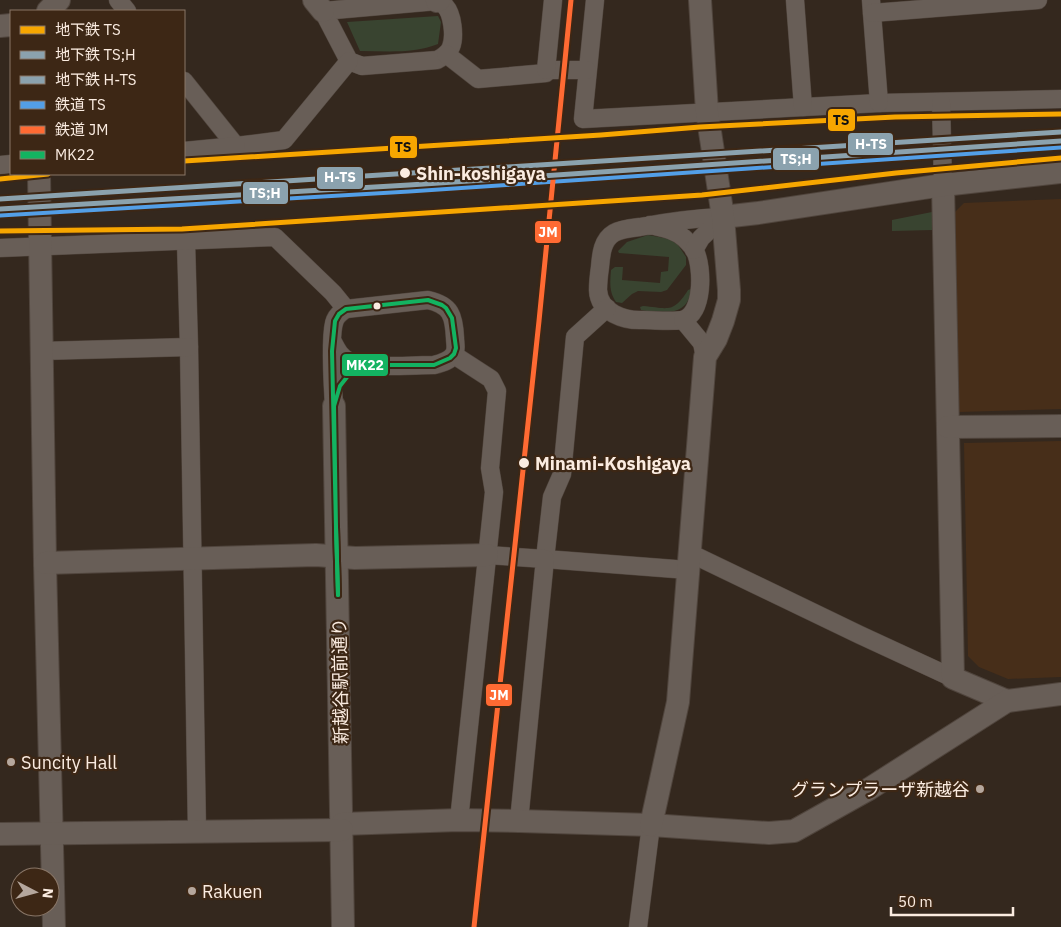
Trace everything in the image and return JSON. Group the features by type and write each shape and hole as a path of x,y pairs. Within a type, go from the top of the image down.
{"street":[{"path":"49,10 59,0"},
{"path":"118,0 126,10"},
{"path":"446,54 478,80 546,73 553,0"},
{"path":"594,0 582,119 879,103 1061,99"},
{"path":"700,0 707,112 723,217 728,300 716,339 705,357"},
{"path":"795,0 803,107"},
{"path":"879,103 872,6 1038,0"},
{"path":"438,1 444,5 450,14 453,39 451,48 437,60 362,66 349,60 318,6 438,1"},
{"path":"185,151 284,140 349,60"},
{"path":"546,70 587,70"},
{"path":"185,82 236,146"},
{"path":"941,102 952,678"},
{"path":"650,225 676,232 694,250 698,265 699,296 697,305 683,320 631,320 616,316 607,308 599,296 598,289 602,251 605,243 614,233 650,225 758,213 943,185 1061,172"},
{"path":"39,175 45,562 54,927"},
{"path":"694,250 701,238 723,217"},
{"path":"0,248 275,237 333,293 346,309"},
{"path":"186,242 197,832"},
{"path":"333,342 342,356 350,362 364,365 434,365 445,362 454,354 456,349 455,322 450,312 437,302 428,300 346,309 339,313 335,320 333,342 334,406"},
{"path":"519,821 552,497 562,474 575,337 607,308"},
{"path":"638,927 651,825 678,702 705,357 702,343 683,320"},
{"path":"41,351 189,347"},
{"path":"454,354 490,379 497,391 490,468 494,492 459,820"},
{"path":"334,406 338,388 343,380 349,373 364,365"},
{"name":"新越谷駅前通り","path":"334,406 343,927"},
{"path":"948,427 1061,426"},
{"path":"45,562 316,555 355,558 487,555 545,559 688,563 698,557 952,678 1007,701"},
{"path":"0,834 197,832 342,827 459,820 651,825 770,833 794,831 869,789 1007,701 1061,694"}],"shaded area":[{"path":"1061,199 1061,409 959,412 954,213 964,203"},
{"path":"1061,441 1061,677 1008,679 979,667 968,656 964,443"}],"green space":[{"path":"438,16 441,22 438,44 410,51 360,51 347,22"},
{"path":"932,212 933,230 892,231 892,220"},
{"path":"648,235 670,239 678,245 686,257 686,265 667,290 661,292 638,291 622,303 616,302 610,283 611,270 615,267 623,267 622,280 660,283 661,272 668,271 669,257 619,253 618,251 627,242"},
{"path":"691,289 685,305 673,312 641,310 640,307 643,306 669,308 674,306"}],"metro line":[{"name":"TS","path":"185,161 700,127 895,117 1061,114"},
{"name":"H-TS","path":"0,199 1061,132"},
{"name":"TS;H","path":"0,209 409,185 1061,141"},
{"name":"TS","path":"0,231 182,229 702,195 896,173 1061,158"},
{"name":"TS","path":"0,179 38,175"}],"rail line":[{"name":"JM","path":"474,927 539,321 571,0"},
{"name":"TS","path":"0,215 409,191 1061,147"}],"transit line":[{"name":"MK22","path":"428,300 442,305 452,318 456,348 450,358 434,365 364,365 351,372 340,386 334,406 336,527 332,351 335,321 339,314 346,309 428,300"},
{"name":"MK22","path":"336,527 338,595"},
{"name":"MK22","path":"336,527 338,595"}],"place":[{"name":"Shin-koshigaya","path":"405,173"},
{"name":"Minami-Koshigaya","path":"524,463"},
{"name":"Suncity Hall","path":"11,762"},
{"name":"グランプラーザ新越谷","path":"980,789"},
{"name":"Rakuen","path":"192,891"}]}
